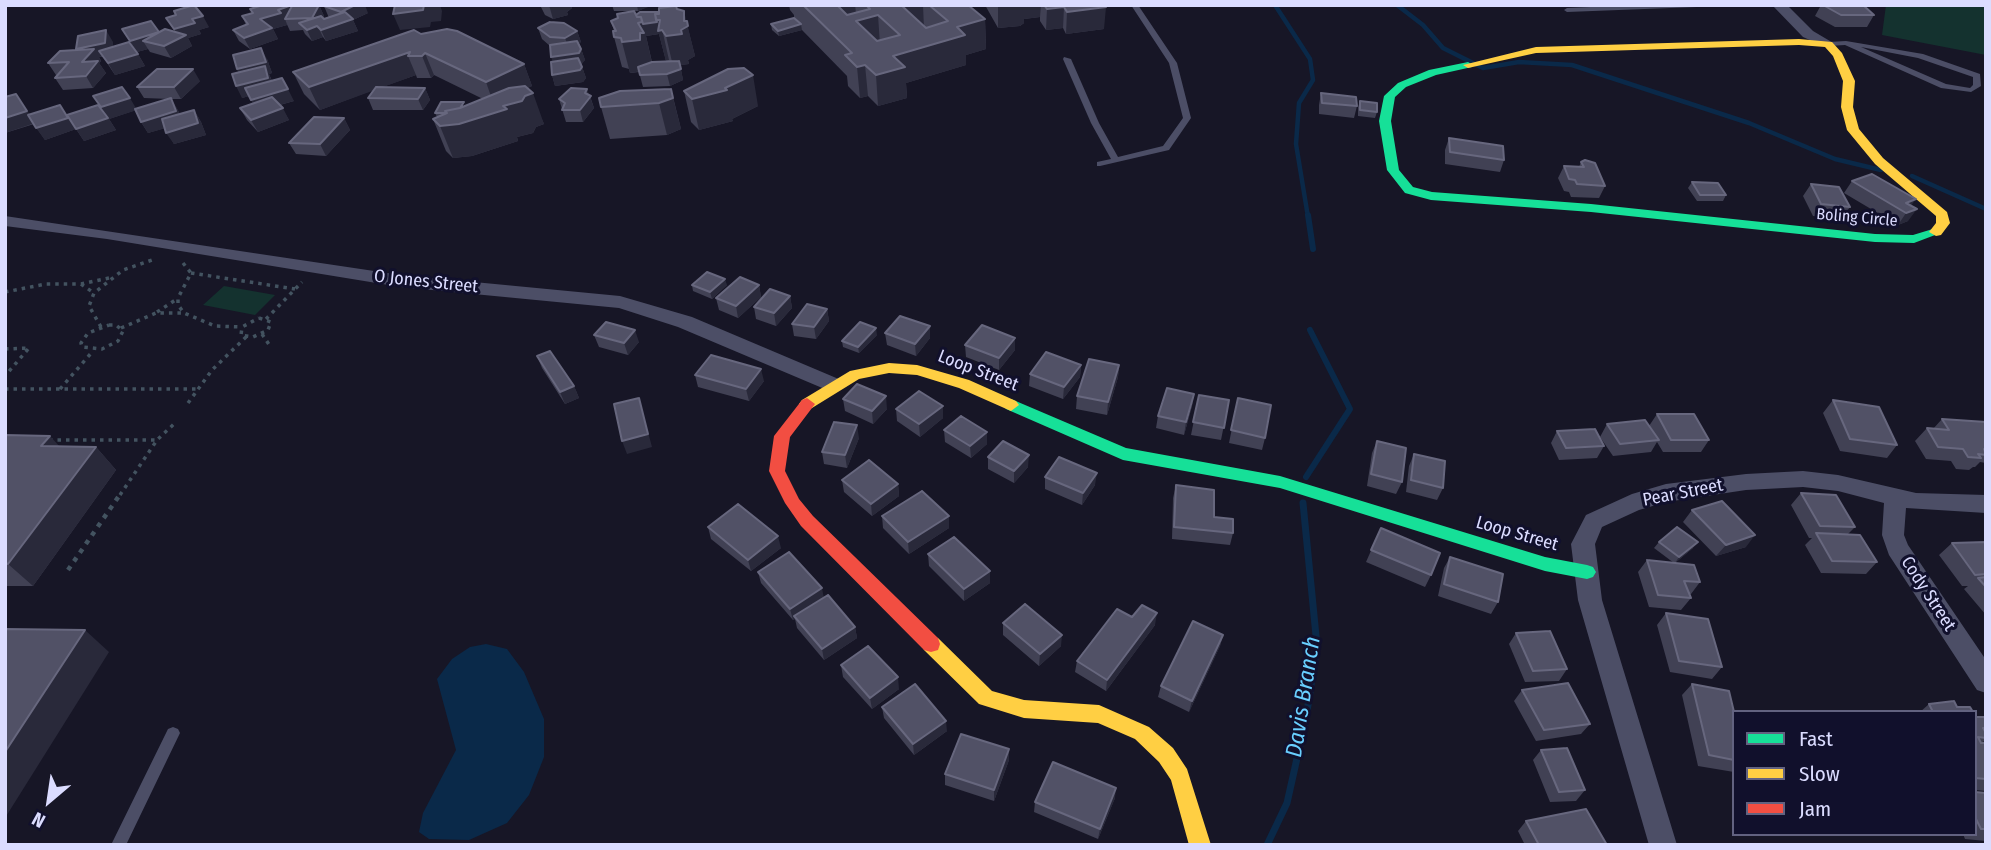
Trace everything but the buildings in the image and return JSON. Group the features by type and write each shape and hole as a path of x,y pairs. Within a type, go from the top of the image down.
{"street":[{"path":"1779,5 1808,34 1828,44"},
{"name":"Boling Circle","path":"1828,44 1838,55 1847,74 1847,107 1853,130 1879,161 1942,215 1943,223 1936,233 1914,239 1875,238 1591,208 1431,196 1409,190 1393,170 1385,109 1390,96 1398,87 1415,79 1536,50 1828,44"},
{"name":"O Jones Street","path":"5,221 107,234 401,281 620,302 685,322 834,385"},
{"name":"Loop Street","path":"1200,845 1180,776 1166,755 1142,733 1099,714 1024,709 986,698 800,512 780,478 778,450 782,436 796,416 834,385 873,370 917,370 964,384 1123,454 1280,482 1545,564 1587,572"},
{"name":"Pear Street","path":"1663,845 1630,743 1590,600 1583,544 1594,521 1632,503 1665,493 1746,482 1803,480 1838,483 1895,498 1939,505 1986,504"},
{"name":"Cody Street","path":"1895,498 1893,535 1898,548 1986,682"}],"lane":[{"path":"1100,163 1166,148 1186,118 1173,63 1134,5"},
{"path":"1567,10 1697,5"},
{"path":"1828,44 1846,43 1901,52 1964,69 1977,76 1977,86 1971,90 1956,90 1846,43"},
{"path":"1894,65 1901,52"},
{"path":"1067,59 1095,123 1116,160"},
{"path":"118,845 173,733"}],"path":[{"path":"5,292 46,284 81,284 111,277 137,264 159,259"},
{"path":"180,260 191,273 295,289"},
{"path":"156,313 184,313 215,326 242,327 253,320 265,318 315,268"},
{"path":"121,327 122,336 118,341 93,350 86,350 81,342 88,333 101,327 121,327 156,313 178,298 191,273"},
{"path":"101,327 89,306 94,293 111,277"},
{"path":"81,284 94,293"},
{"path":"178,298 177,305 184,313"},
{"path":"188,403 212,370 246,337 262,334 271,326 265,318"},
{"path":"242,327 241,335 246,337"},
{"path":"262,334 270,346"},
{"path":"5,349 29,348 5,376"},
{"path":"60,389 93,350"},
{"path":"5,389 198,389"},
{"path":"68,570 157,440 175,423"},
{"path":"47,440 157,440"}],"green space":[{"path":"1886,5 1986,5 1986,55 1882,35"},
{"path":"224,286 275,295 255,315 203,305"}],"water":[{"path":"486,644 507,649 524,672 544,719 544,757 529,795 507,823 469,840 429,839 419,832 423,813 456,750 437,679 452,659 470,647"}],"waterway":[{"name":"Davis Branch","path":"1275,5 1310,59 1313,80 1299,103 1296,144 1308,217"},
{"path":"1397,5 1423,25 1443,48 1483,68 1519,62 1572,65 1749,123 1835,159 1881,170"},
{"path":"1912,176 1986,209"},
{"name":"Davis Branch","path":"1308,215 1313,249"},
{"name":"Davis Branch","path":"1306,477 1350,409 1310,330"},
{"name":"Davis Branch","path":"1267,845 1287,803 1306,718 1317,646 1303,503"}],"traffic: fast":[{"path":"1468,65 1433,72 1402,85 1390,96 1385,121 1393,170 1409,190 1431,196 1591,208 1875,238 1914,239 1936,232"},
{"path":"1011,405 1123,454 1280,482 1545,564 1587,572"}],"traffic: slow":[{"path":"1799,42 1828,44 1838,55 1849,81 1847,107 1853,130 1879,161 1942,215 1943,223 1936,232"},
{"path":"1468,65 1536,50 1799,42"},
{"path":"807,404 855,375 889,368 917,370 964,384 1011,405"},
{"path":"931,644 986,698 1024,709 1099,714 1142,733 1166,755 1180,776 1200,845"}],"traffic: jam":[{"path":"807,404 782,436 777,471 793,503 807,521 931,644"}]}
